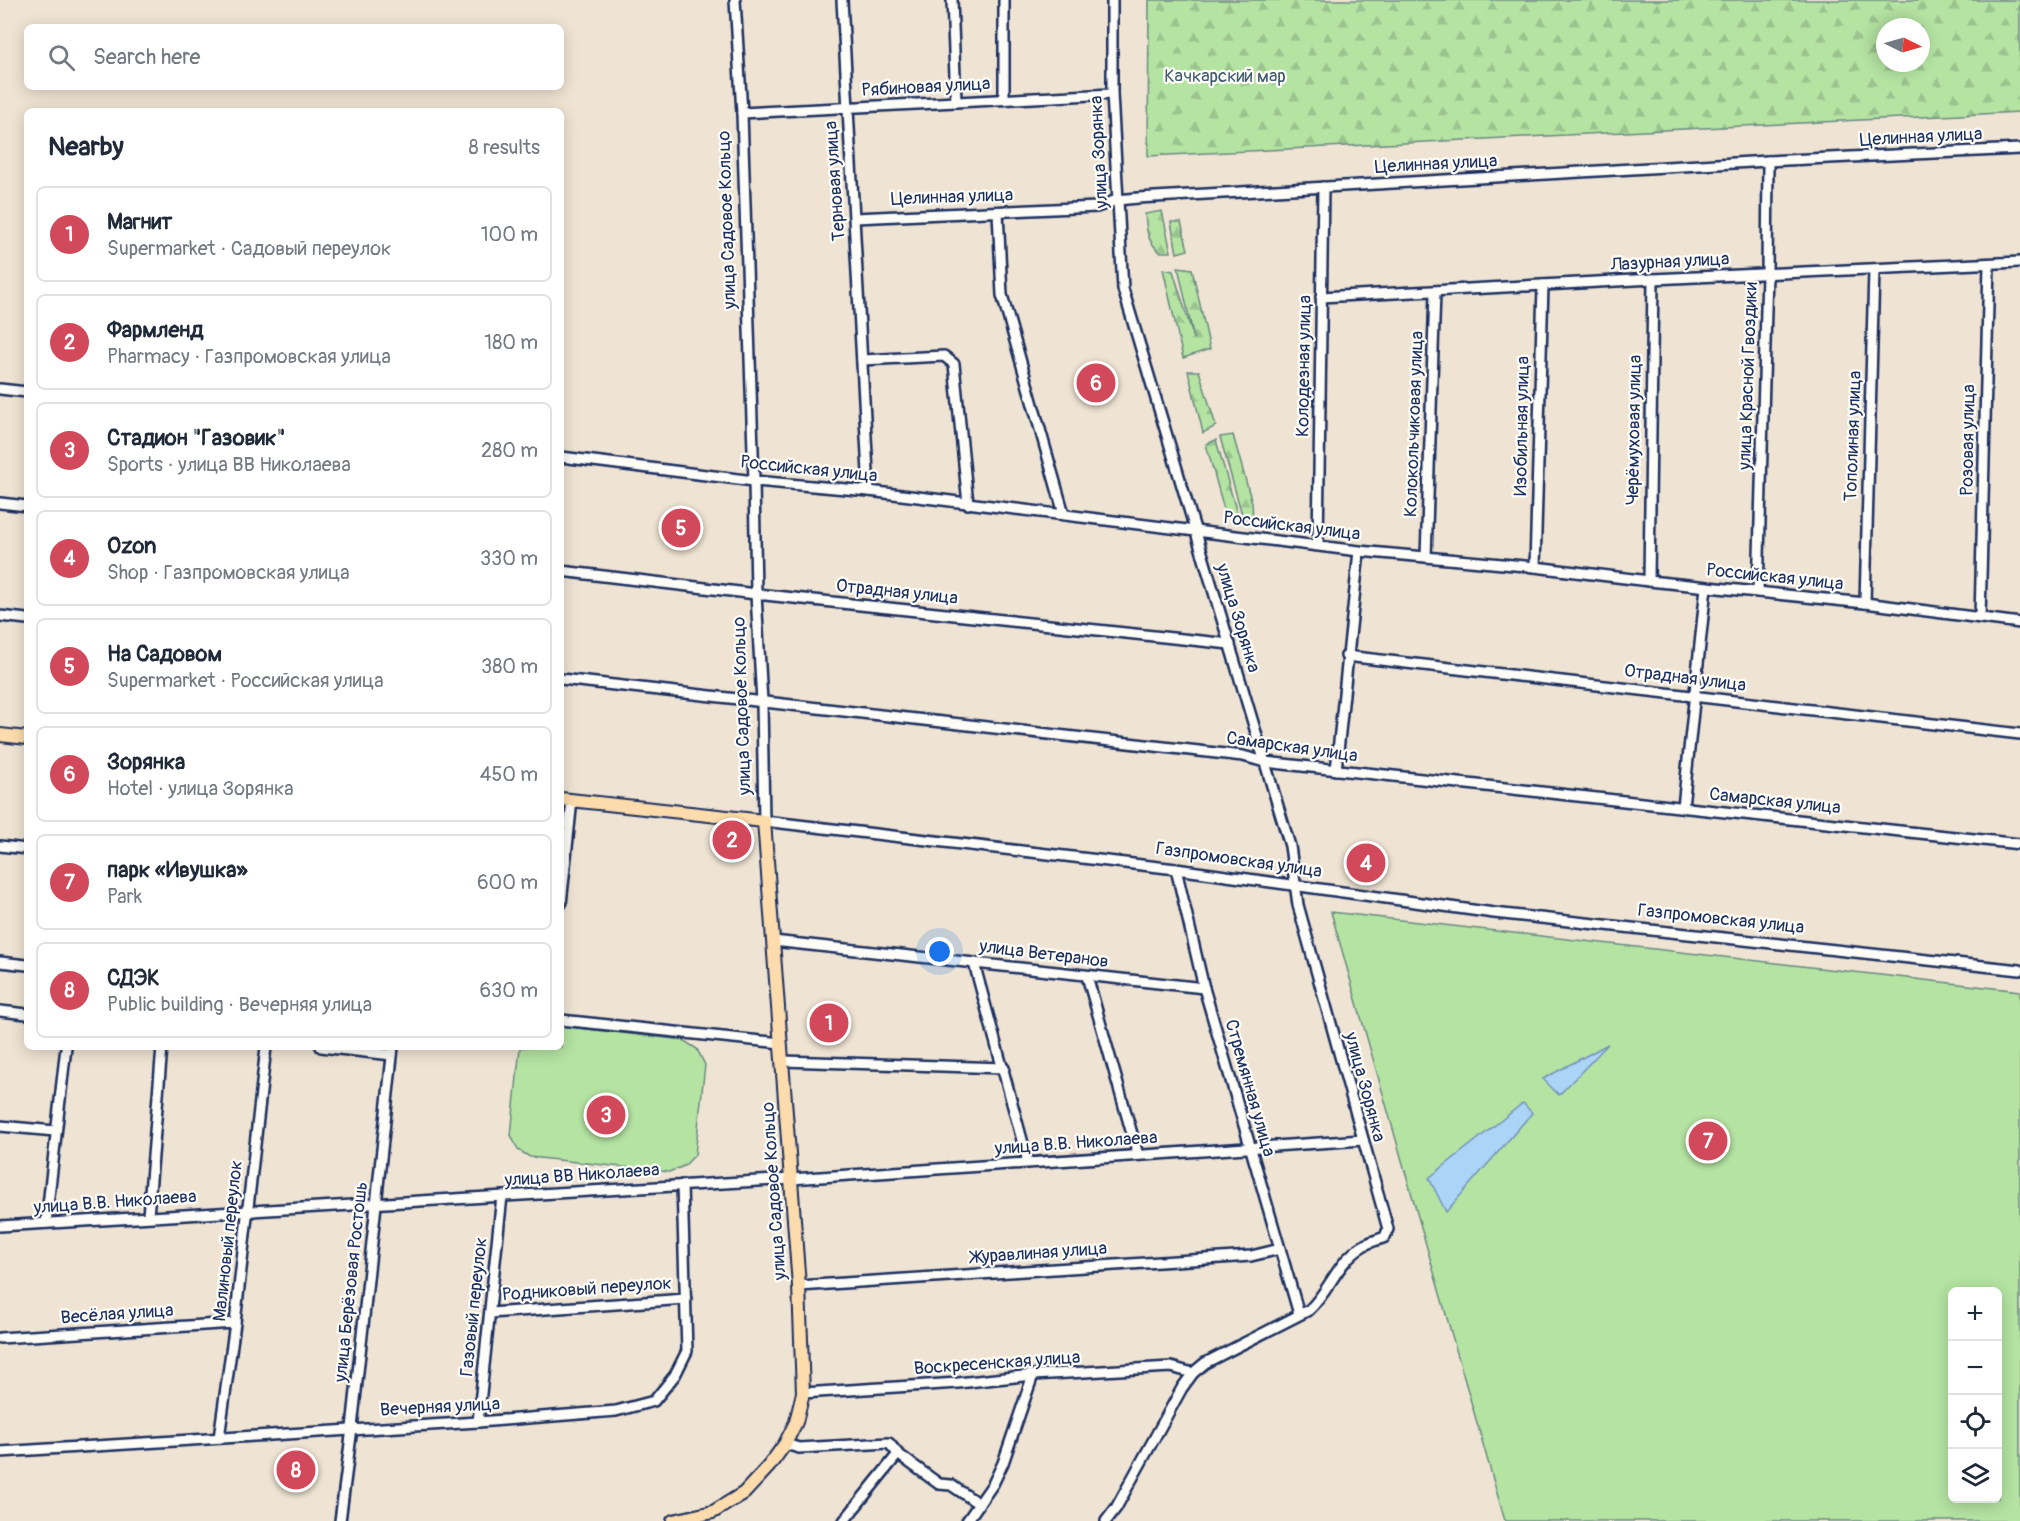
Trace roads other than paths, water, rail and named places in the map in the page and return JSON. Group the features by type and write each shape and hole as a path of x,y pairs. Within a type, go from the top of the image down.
{"main road":[{"path":"0,735 24,738"},
{"name":"Газпромовская улица","path":"567,799 764,821"},
{"name":"улица Садовое Кольцо","path":"673,1521 713,1512 744,1493 769,1466 785,1444 796,1422 803,1393 799,1286 764,821"}],"street":[{"name":"улица Садовое Кольцо","path":"735,0 742,113 764,821"},
{"name":"Терновая улица","path":"842,0 869,491"},
{"path":"951,0 956,102"},
{"path":"1004,0 1004,99"},
{"name":"улица Зорянка","path":"1112,0 1112,94 1123,289 1290,846 1298,905 1388,1229 1385,1237 1363,1246 1348,1258 1316,1304 1299,1314"},
{"name":"Рябиновая улица","path":"742,113 1112,94"},
{"name":"Целинная улица","path":"855,218 1097,207 1117,200 1323,187 2020,149"},
{"name":"улица Красной Гвоздики","path":"1758,591 1768,161"},
{"name":"Колодезная улица","path":"1318,545 1323,187"},
{"path":"998,212 1002,295 1064,514"},
{"name":"Лазурная улица","path":"1321,297 2020,262"},
{"name":"Розовая улица","path":"1980,618 1989,264"},
{"name":"Тополиная улица","path":"1865,603 1874,270"},
{"name":"Черёмуховая улица","path":"1649,581 1653,279"},
{"name":"Изобильная улица","path":"1535,567 1543,285"},
{"name":"Колокольчиковая улица","path":"1426,557 1435,292"},
{"path":"862,360 944,356 954,364 968,504"},
{"path":"0,389 24,392"},
{"name":"Российская улица","path":"564,457 754,481 869,491 1359,551 1758,591 2020,623"},
{"path":"0,502 24,506"},
{"path":"1336,770 1346,656 1359,551"},
{"name":"Отрадная улица","path":"564,571 1230,644"},
{"path":"1683,807 1706,587"},
{"path":"0,616 24,619"},
{"name":"Отрадная улица","path":"1346,656 2020,734"},
{"name":"Самарская улица","path":"564,679 1244,756 1265,762 2020,844"},
{"path":"564,852 567,799"},
{"name":"Газпромовская улица","path":"764,821 1176,869 1494,913 2020,970"},
{"path":"0,846 24,849"},
{"name":"Стремянная улица","path":"1176,869 1204,988 1299,1314"},
{"name":"улица Ветеранов","path":"773,941 1204,988"},
{"path":"0,962 24,965"},
{"path":"975,963 1028,1162"},
{"path":"1086,976 1138,1155"},
{"path":"0,1011 24,1014"},
{"path":"564,1020 781,1042"},
{"path":"46,1223 66,1050"},
{"path":"148,1216 162,1050"},
{"name":"Малиновый переулок","path":"219,1438 235,1323 266,1050"},
{"path":"374,1050 392,1051"},
{"name":"улица Берёзовая Ростошь","path":"340,1521 392,1051"},
{"path":"783,1060 1004,1068"},
{"path":"0,1126 56,1131"},
{"name":"улица В.В. Николаева","path":"791,1179 1363,1140"},
{"name":"улица ВВ Николаева","path":"376,1203 791,1179"},
{"name":"Вечерняя улица","path":"0,1452 352,1428 478,1422 616,1411 654,1401 675,1375 687,1351 682,1185"},
{"name":"Газовый переулок","path":"478,1422 502,1196"},
{"name":"улица В.В. Николаева","path":"0,1226 376,1203"},
{"name":"Журавлиная улица","path":"799,1286 1251,1256 1280,1249"},
{"name":"Родниковый переулок","path":"490,1313 686,1299"},
{"path":"1106,1521 1116,1508 1182,1388 1193,1373 1205,1363 1299,1314"},
{"name":"Весёлая улица","path":"0,1338 235,1323"},
{"name":"Воскресенская улица","path":"803,1393 958,1383 1033,1375 1171,1368 1193,1373"},
{"path":"967,1521 993,1484 1003,1462 1033,1375"},
{"path":"785,1444 799,1448 889,1443 898,1454 939,1484 951,1485 979,1504"},
{"path":"844,1521 898,1454"}],"water":[{"path":"1608,1044 1559,1095 1543,1079"},
{"path":"1523,1103 1532,1113 1446,1212 1429,1178"}],"place":[{"name":"Зорянка","path":"1096,383"},
{"name":"На Садовом","path":"681,528"},
{"name":"Фармленд","path":"732,840"},
{"name":"Ozon","path":"1366,863"},
{"name":"Магнит","path":"829,1023"},
{"name":"Стадион \"Газовик\"","path":"606,1115"},
{"name":"парк «Ивушка»","path":"1708,1141"},
{"name":"СДЭК","path":"296,1470"}],"park label":[{"name":"Качкарский мар","path":"1225,76"}]}
